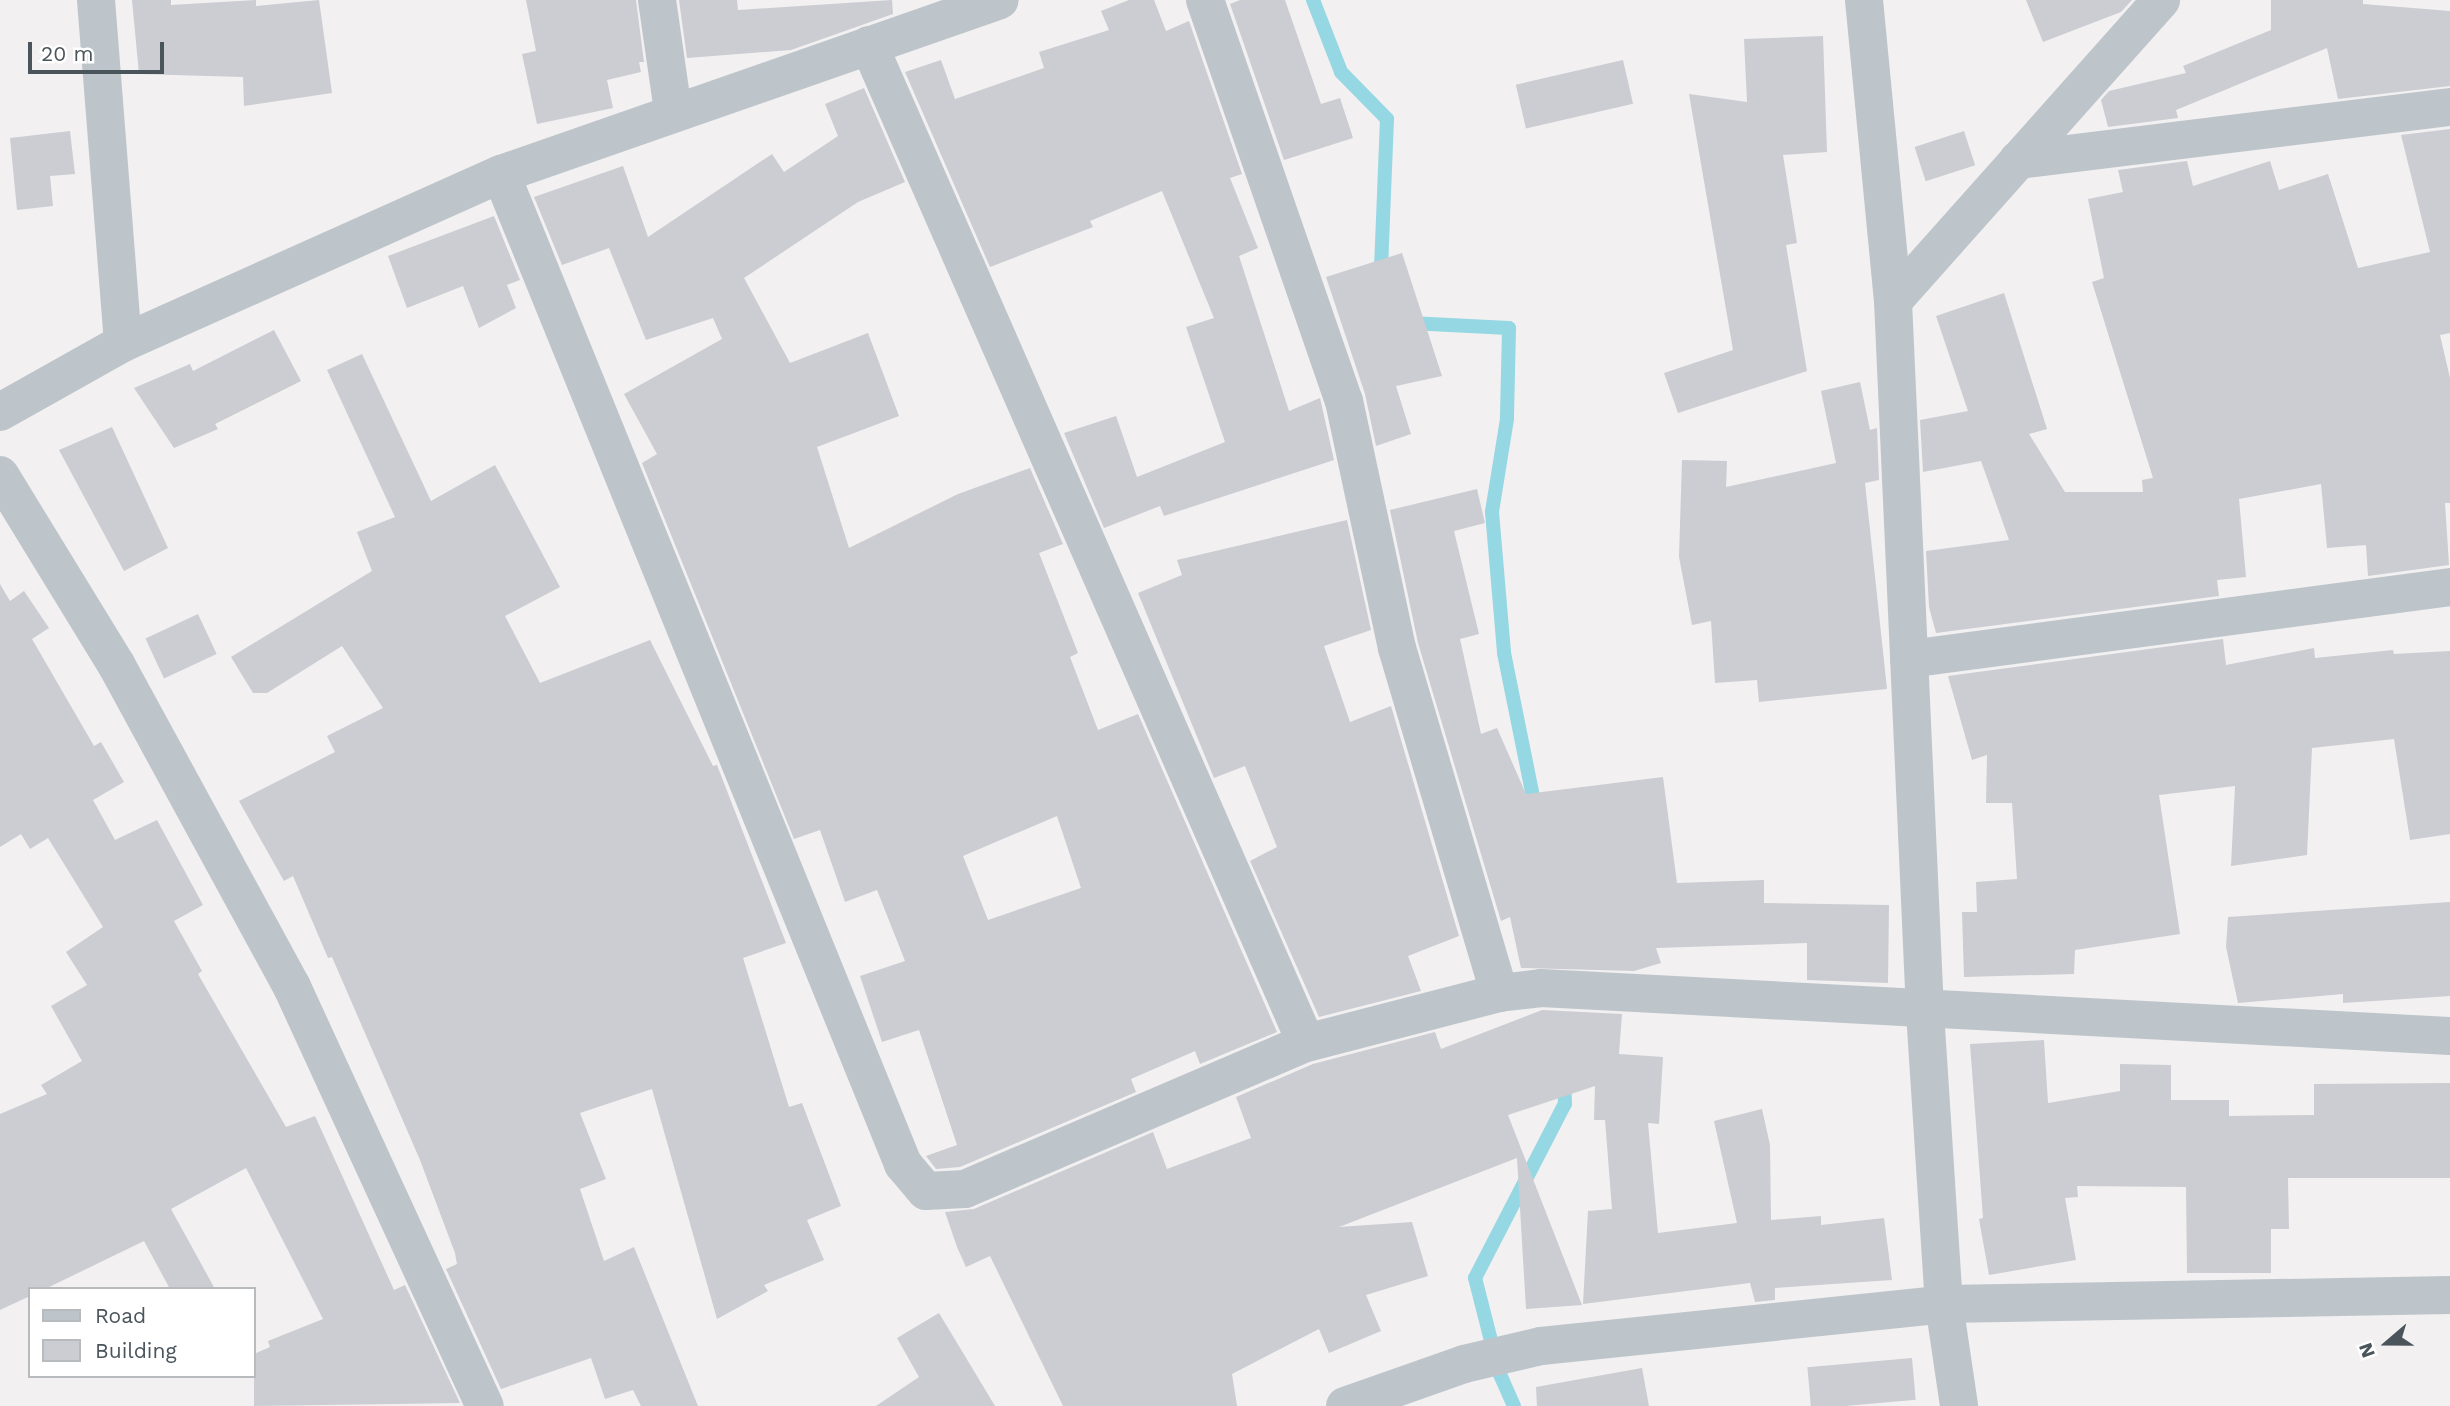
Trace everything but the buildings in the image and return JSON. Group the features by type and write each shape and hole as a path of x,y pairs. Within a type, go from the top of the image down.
{"street":[{"path":"96,0 123,343"},
{"path":"657,0 673,111"},
{"path":"0,412 123,343 502,174 673,111 1000,0"},
{"path":"1205,0 1344,401 1397,648 1499,993"},
{"path":"1864,0 1893,301 1925,1012 1944,1304 1959,1406"},
{"path":"1893,301 2161,0"},
{"path":"869,45 1306,1043"},
{"path":"2018,160 2450,107"},
{"path":"502,174 903,1164 926,1191 965,1189 1306,1043 1499,993 1541,988 1594,989 1925,1012 2450,1036"},
{"path":"0,475 117,666 292,987 485,1406"},
{"path":"1909,659 2450,587"},
{"path":"1345,1406 1464,1364 1541,1346 1944,1304 2450,1295"}],"waterway":[{"path":"1313,0 1341,72 1387,119 1381,270 1385,278"},
{"path":"1410,323 1509,328 1507,419 1492,512 1504,653 1536,811"},
{"path":"1514,1406 1499,1372 1475,1278 1565,1104 1564,1078"}]}
